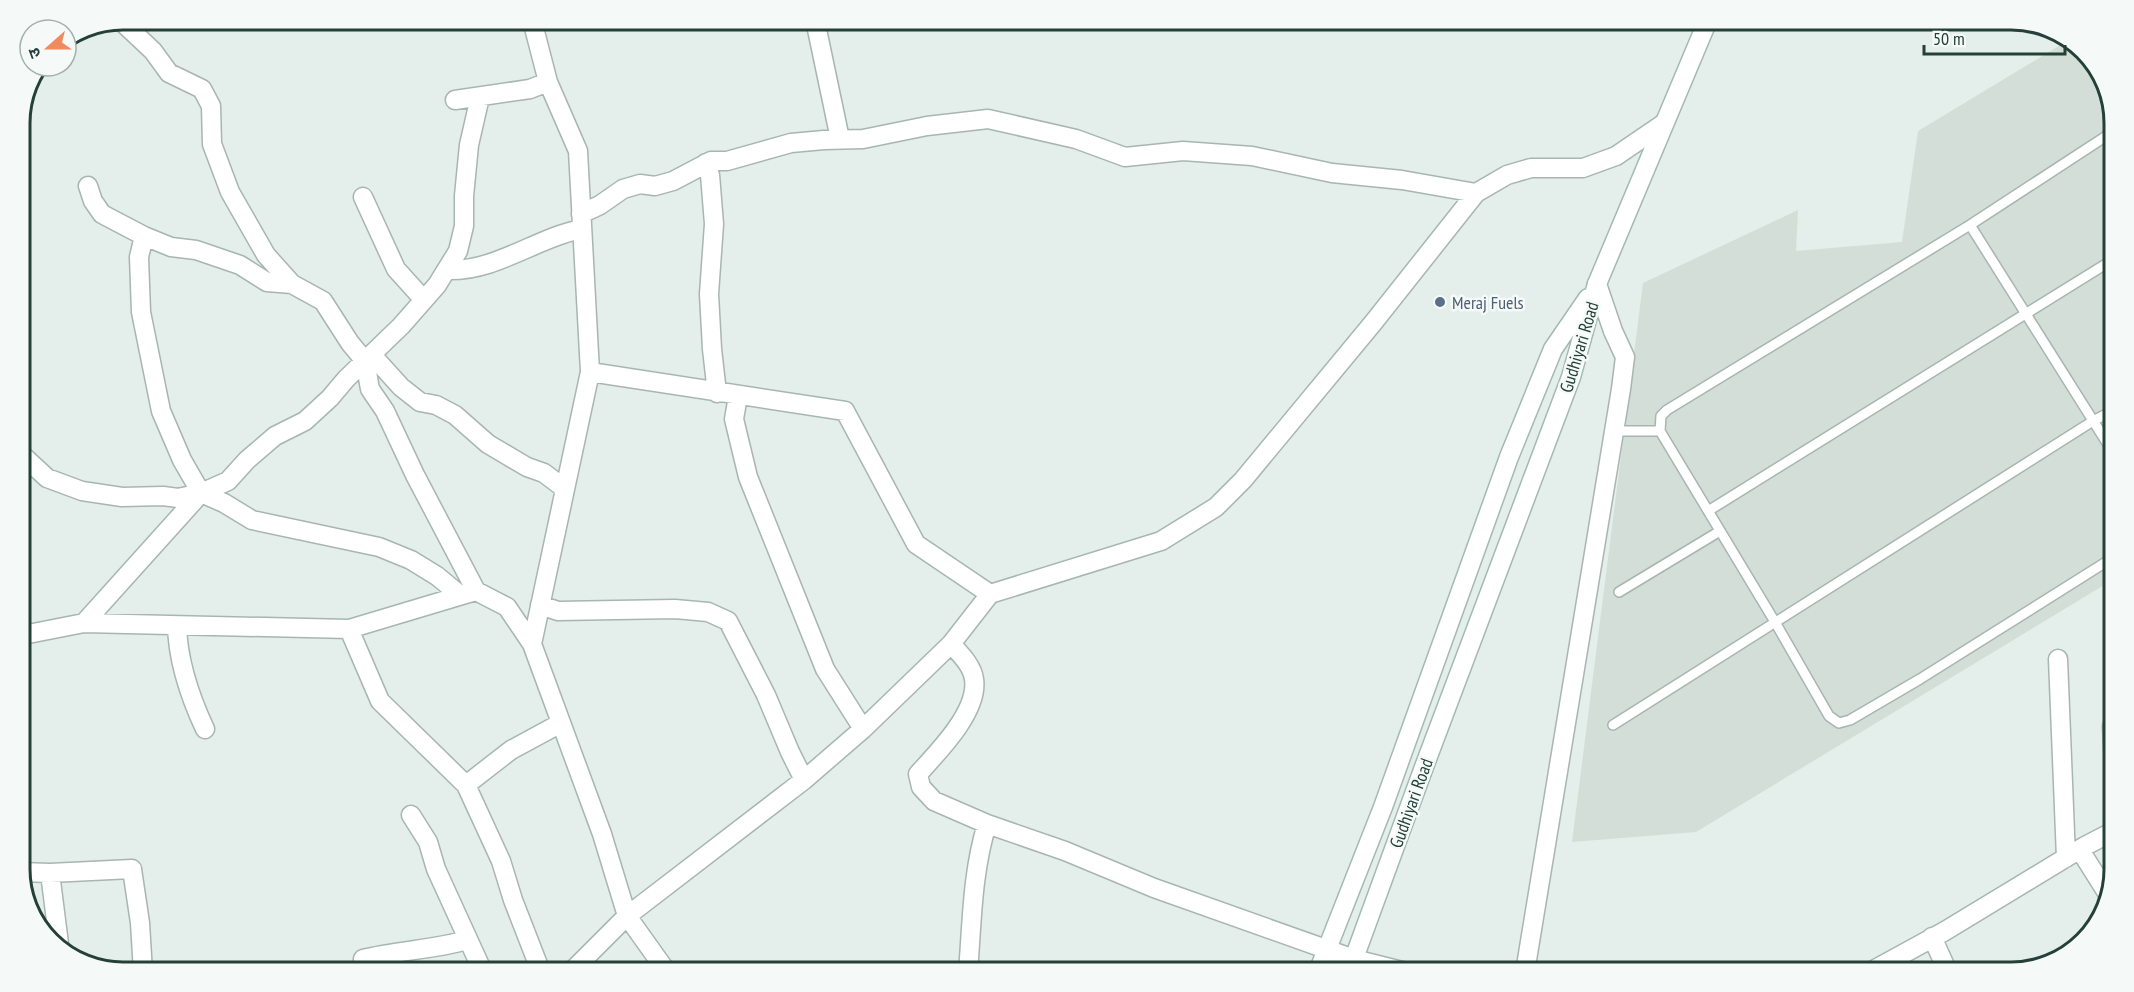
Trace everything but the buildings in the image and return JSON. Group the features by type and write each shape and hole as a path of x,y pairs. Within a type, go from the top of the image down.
{"street":[{"path":"131,30 153,51 169,73 202,89 211,106 212,144 230,192 266,255 292,284 323,301 350,343 420,402 436,405 455,415 488,444 527,467 544,474 565,489"},
{"path":"532,644 590,372 578,151 548,82 535,30"},
{"path":"817,30 840,139"},
{"path":"1527,962 1625,357 1613,331 1597,284 1705,30"},
{"path":"455,100 530,89 548,82"},
{"path":"30,463 46,478 82,491 122,497 178,498 201,493 228,481 247,460 275,436 305,421 424,300 458,251 464,226 464,196 469,145 480,97"},
{"path":"447,270 479,266 518,253 581,221 624,189 640,184 655,186 673,181 706,163 758,153 791,143 863,139 927,126 988,119 1076,139 1125,157 1183,152 1252,156 1332,173 1402,180 1476,193"},
{"path":"582,962 627,916 804,780 863,729 951,644 990,594 1161,542 1216,507 1243,480 1366,333 1476,193 1507,175 1531,168 1583,168 1616,156 1664,124"},
{"path":"706,163 710,175 714,224 709,294 717,393"},
{"path":"88,186 93,201 102,214 144,236 171,247 196,250 240,265 267,282 292,284"},
{"path":"363,197 396,269 424,300"},
{"path":"144,236 139,257 141,312 161,411 182,460 201,493 224,503 252,520 379,547 411,560 468,593 507,607 532,644 602,834 627,916 660,962"},
{"name":"Gudhiyari Road","path":"1322,962 1383,807 1518,436 1553,349 1597,284"},
{"name":"Gudhiyari Road","path":"1353,962 1571,377 1597,284"},
{"path":"369,358 370,389 385,411 468,593"},
{"path":"590,372 845,411 916,544 990,594"},
{"path":"738,396 734,419 748,477 825,669 863,729"},
{"path":"84,623 201,493"},
{"path":"30,634 84,623 350,629 468,593"},
{"path":"540,605 558,611 675,609 708,612 728,621 766,694 804,780"},
{"path":"177,626 177,639 192,702 205,729"},
{"path":"350,629 380,701 466,785 501,861 516,910 537,962"},
{"path":"951,644 970,666 974,679 973,698 941,748 918,774 921,787 934,801 987,824 1065,851 1154,888 1328,949 1348,962"},
{"path":"2058,659 2073,854 2102,888"},
{"path":"466,785 511,750 561,723"},
{"path":"411,815 428,842 435,869 478,962"},
{"path":"969,962 973,894 987,824"},
{"path":"1888,962 2104,837"},
{"path":"30,872 132,869 140,922 142,962"},
{"path":"50,873 58,935"},
{"path":"1932,937 1943,962"},
{"path":"363,959 390,952 446,946 467,940"}],"lane":[{"path":"2104,138 1970,225 1667,410 1661,416 1660,431 1829,716 1839,723 1850,720 1920,679 2104,563"},
{"path":"1970,225 2104,438"},
{"path":"1708,511 2104,265"},
{"path":"1613,725 2104,415"},
{"path":"1614,431 1660,431"},
{"path":"1619,592 1720,531"}],"shaded area":[{"path":"2061,45 2081,62 2099,93 2104,117 2104,585 1696,832 1572,842 1643,283 1798,210 1796,251 1902,242 1918,131"}],"place":[{"name":"Meraj Fuels","path":"1440,302"}]}
